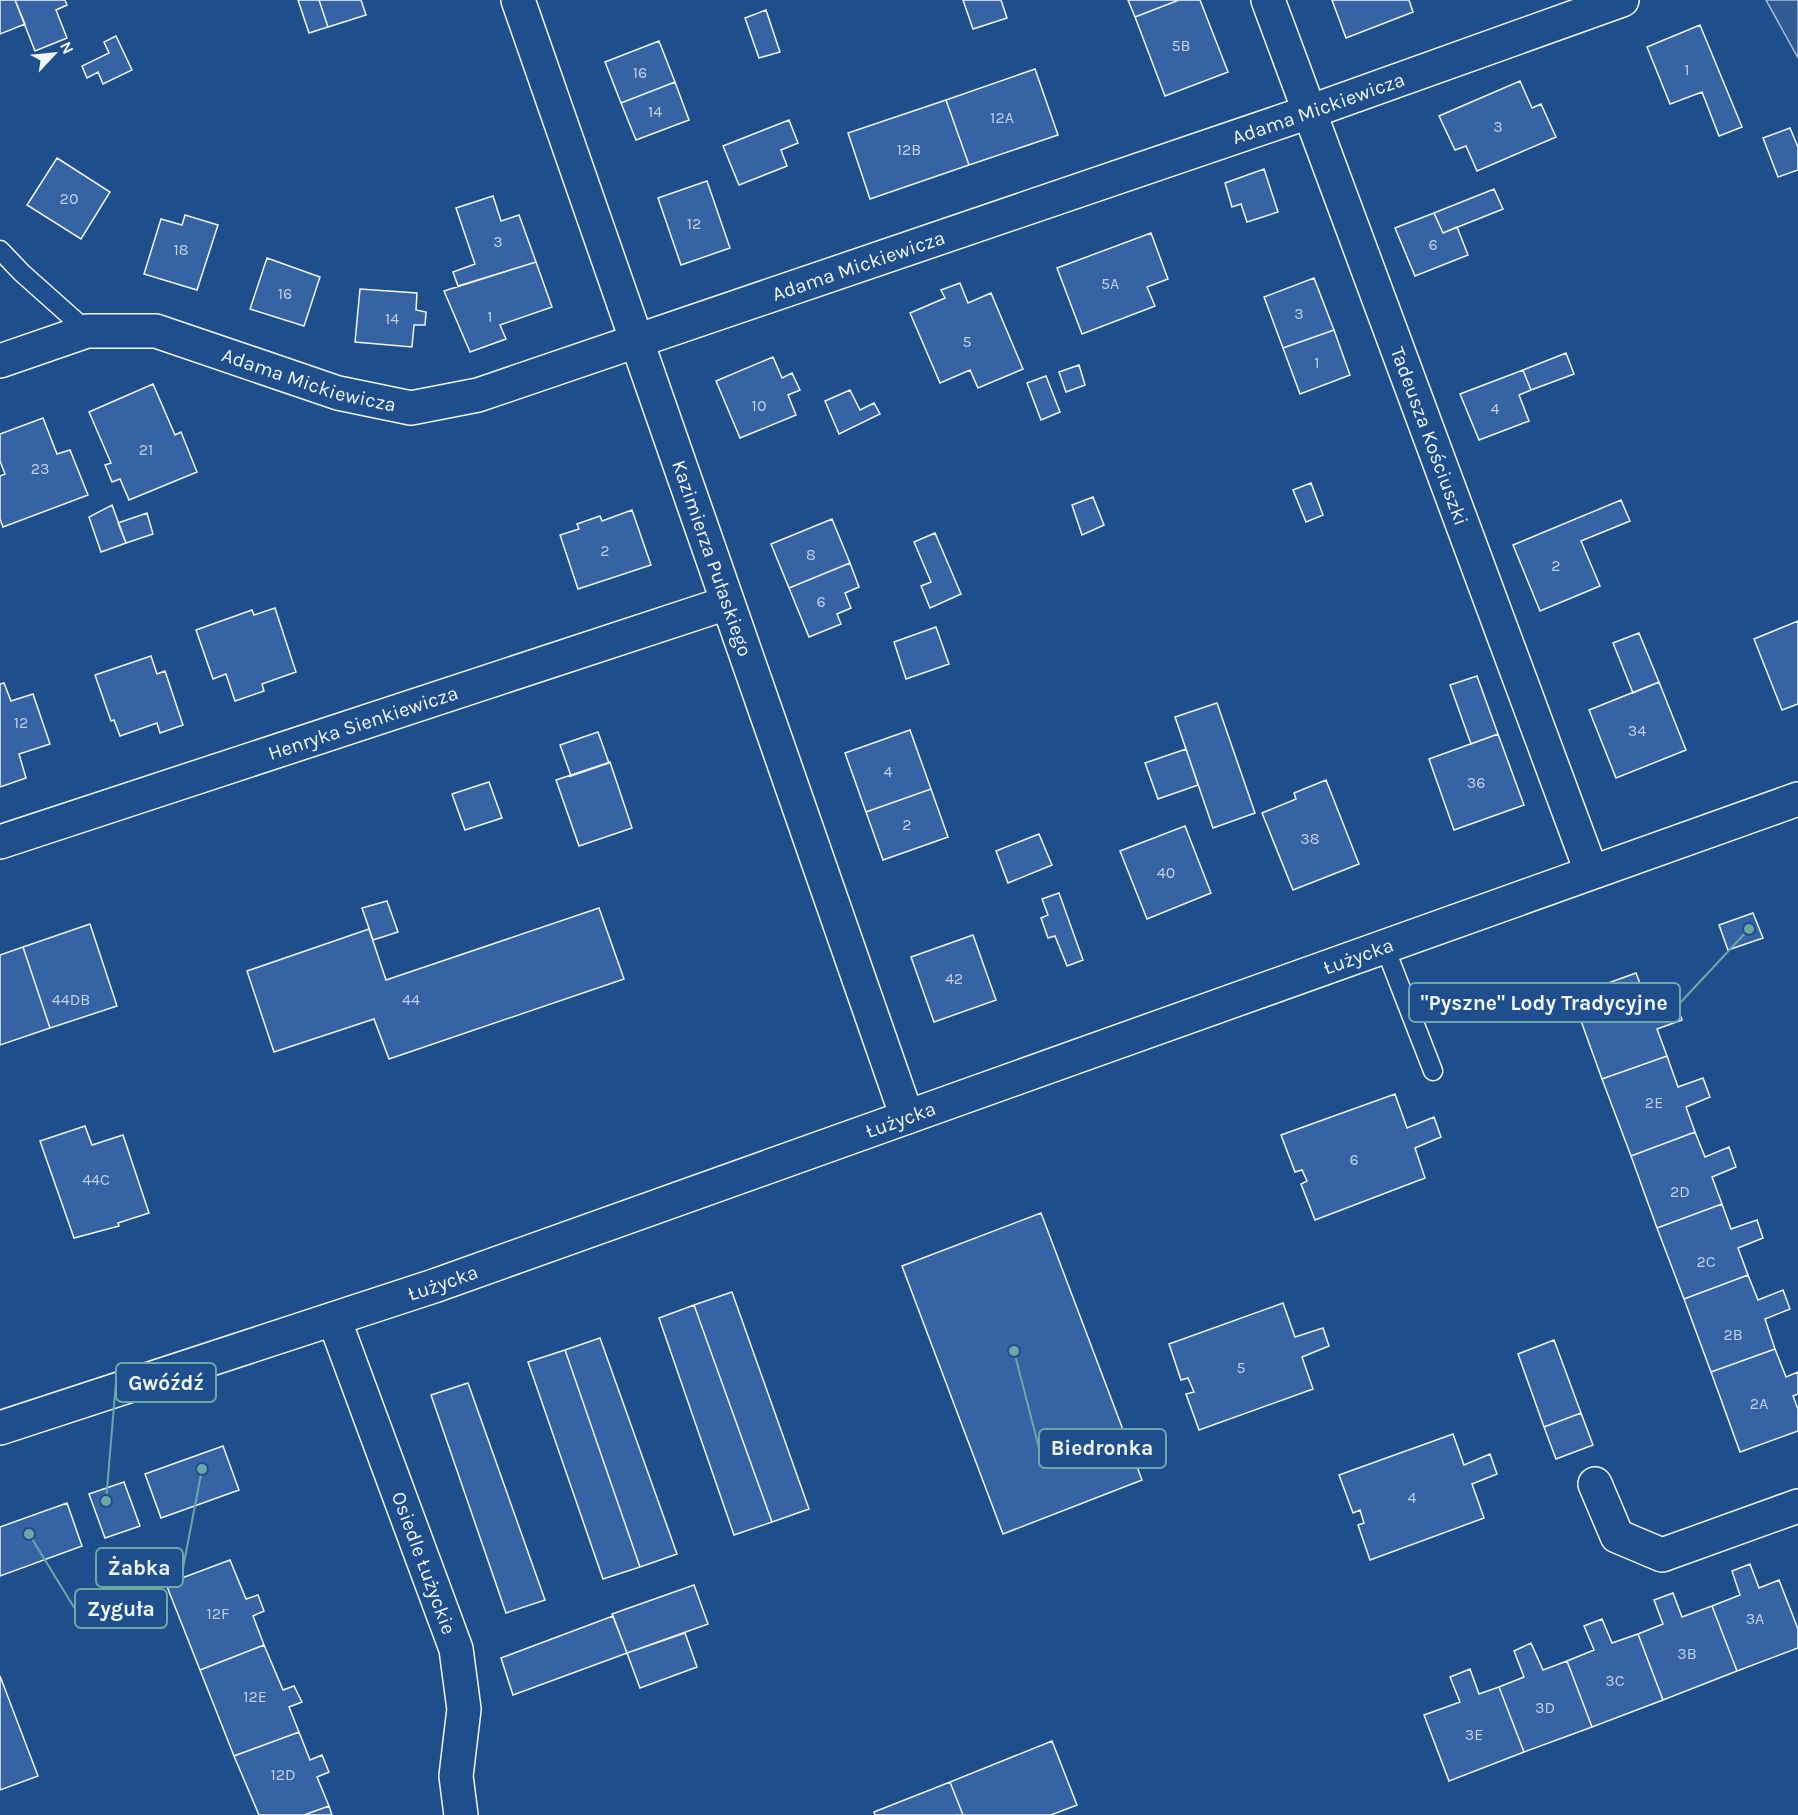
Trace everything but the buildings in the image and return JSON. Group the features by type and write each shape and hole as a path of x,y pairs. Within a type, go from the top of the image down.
{"street":[{"name":"Kazimierza Pułaskiego","path":"518,0 907,1117"},
{"name":"Tadeusza Kościuszki","path":"1268,0 1591,871"},
{"name":"Adama Mickiewicza","path":"0,362 87,331 156,331 338,393 411,408 478,395 1309,112 1622,0"},
{"name":"Henryka Sienkiewicza","path":"0,843 727,603"},
{"name":"Łużycka","path":"0,1428 434,1286 1798,799"},
{"name":"Osiedle Łużyckie","path":"334,1319 456,1648 464,1709 456,1776 461,1815"},
{"path":"1595,1484 1617,1536 1662,1556 1798,1506"}],"lane":[{"path":"0,250 22,273 87,331"},
{"path":"1384,945 1433,1071"}],"shaded area":[{"path":"1766,0 1798,0 1798,58"}],"place":[{"name":"\"Pyszne\" Lody Tradycyjne","path":"1749,929"},
{"name":"Biedronka","path":"1014,1351"},
{"name":"Żabka","path":"202,1469"},
{"name":"Gwóźdź","path":"106,1501"},
{"name":"Zyguła","path":"29,1534"}]}
